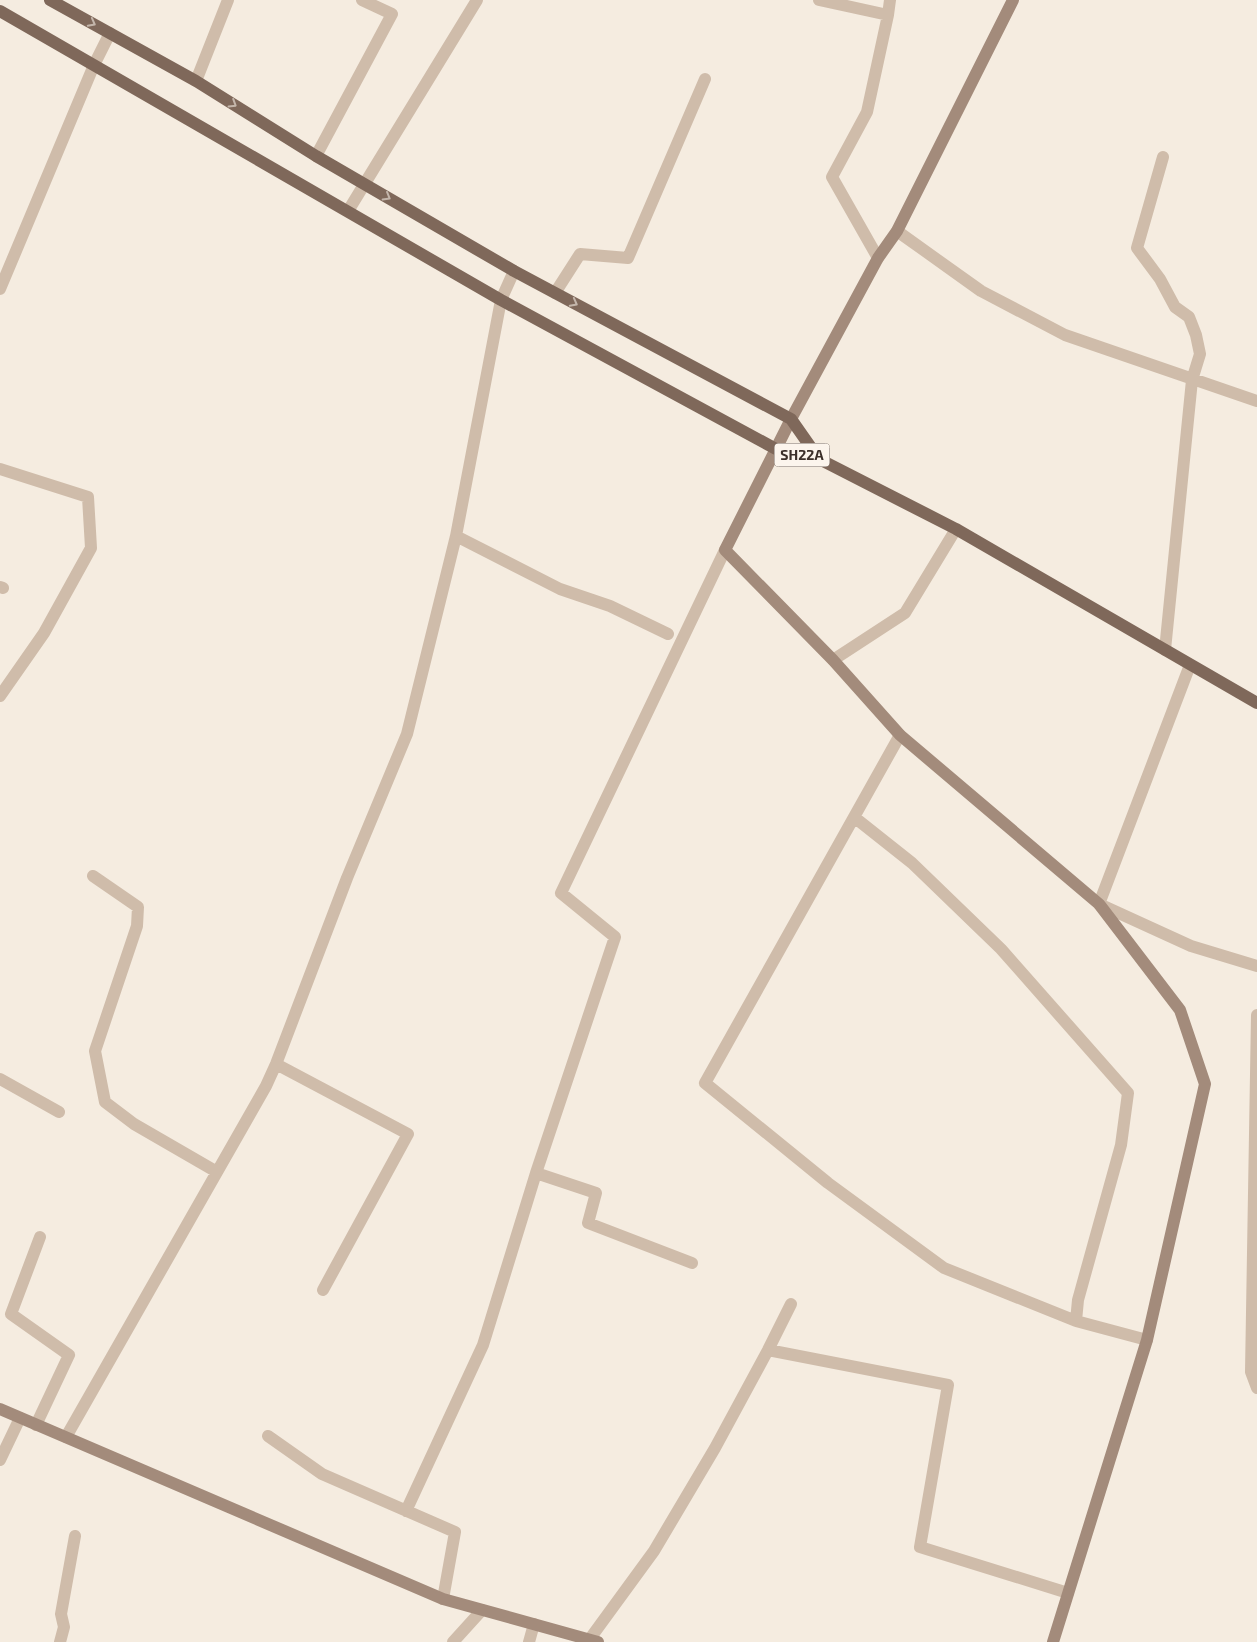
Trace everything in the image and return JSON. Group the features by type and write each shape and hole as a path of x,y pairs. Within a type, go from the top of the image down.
{"main road":[{"name":"SH22A","path":"50,0 196,81 316,156 514,271 791,419 819,459"},
{"name":"SH22A","path":"0,11 500,300 776,449 819,459 956,529 1257,703"}],"street":[{"path":"196,81 228,0"},
{"path":"316,156 392,14 362,0"},
{"path":"348,211 477,0"},
{"path":"819,0 888,15"},
{"path":"878,258 832,177 867,112 890,0"},
{"path":"406,1511 483,1345 536,1173 614,937 561,894 725,550 791,419 878,258 897,231 1013,0"},
{"path":"0,289 94,65 110,32"},
{"path":"555,293 580,254 628,258 705,79"},
{"path":"1163,157 1137,248 1160,279 1175,307 1189,317 1196,335 1200,354 1192,380 1165,650"},
{"path":"897,231 981,291 1064,334 1257,401"},
{"path":"66,1437 266,1086 347,878 407,734 456,536 500,300 514,271"},
{"path":"0,469 88,497 91,548 44,633 0,696"},
{"path":"833,660 905,613 956,529"},
{"path":"456,536 560,589 610,606 668,634"},
{"path":"725,550 833,660 900,735 1100,904 1180,1010 1206,1084 1148,1340 1053,1642"},
{"path":"1100,904 1190,665"},
{"path":"900,735 704,1083 828,1183 944,1268 1076,1321 1148,1340"},
{"path":"854,818 912,863 1001,949 1128,1093 1122,1145 1078,1300 1076,1321"},
{"path":"93,876 138,907 137,926 95,1051 105,1102 134,1124 217,1172"},
{"path":"1100,904 1191,946 1257,966"},
{"path":"1257,1015 1251,1372 1257,1388"},
{"path":"276,1064 408,1134 323,1290"},
{"path":"0,1079 59,1112"},
{"path":"536,1173 596,1193 588,1223 692,1263"},
{"path":"36,1425 69,1355 11,1314 40,1238"},
{"path":"0,1409 443,1600 594,1641 654,1550 715,1448 791,1304"},
{"path":"768,1350 948,1385 920,1547 1068,1593"},
{"path":"0,1460 20,1418"},
{"path":"268,1436 322,1474 455,1532 443,1600"},
{"path":"60,1642 64,1627 61,1614 74,1536"},
{"path":"453,1642 482,1610"},
{"path":"529,1642 534,1624"}]}
